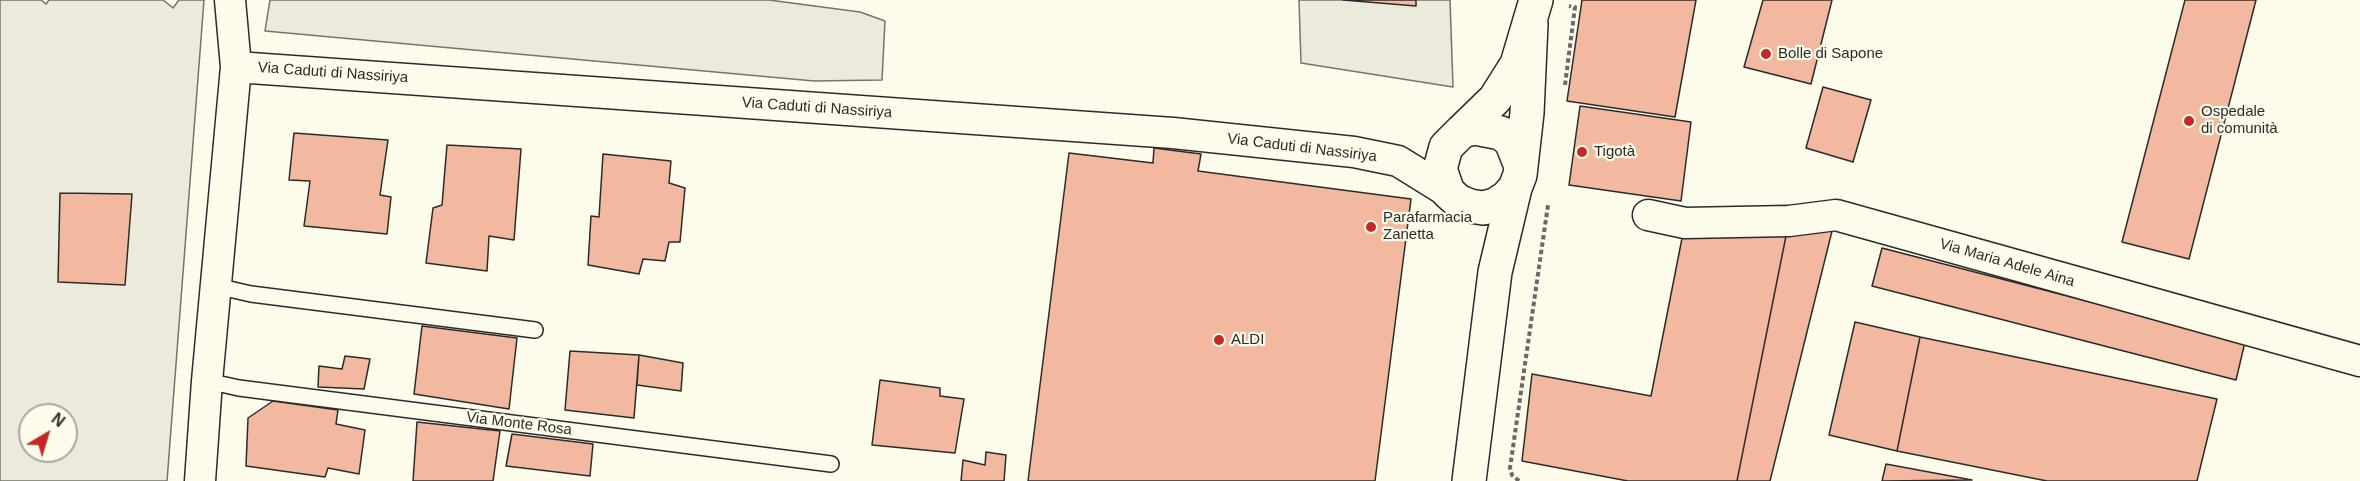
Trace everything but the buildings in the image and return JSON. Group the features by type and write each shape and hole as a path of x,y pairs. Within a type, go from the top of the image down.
{"main road":[{"path":"1496,272 1477,225 1453,197 1440,169 1446,147 1496,99 1517,64 1533,12"},
{"path":"1469,481 1496,272 1518,177 1527,113 1533,12"},
{"path":"1453,197 1483,208 1506,198 1518,177 1511,141 1501,133 1488,128 1458,134"}],"street":[{"path":"200,481 236,67 230,0"},
{"name":"Via Caduti di Nassiriya","path":"236,67 1173,133 1354,152 1398,161 1421,173 1453,197"},
{"name":"Via Caduti di Nassiriya","path":"1398,161 1420,155 1458,134"},
{"name":"Via Maria Adele Aina","path":"1648,215 1685,223 1789,221 1836,215 2360,361"}],"lane":[{"path":"216,286 251,294 535,330"},
{"name":"Via Monte Rosa","path":"207,381 239,388 831,464"}],"shaded area":[{"path":"0,0 41,0 46,4 49,0 163,0 173,8 179,0 204,0 167,481 0,481"},
{"path":"270,0 769,0 860,12 885,21 882,80 814,81 265,31"},
{"path":"1299,0 1450,0 1453,87 1301,63"}],"place":[{"name":"Bolle di Sapone","path":"1766,54"},
{"name":"Ospedale di comunità","path":"2189,121"},
{"name":"Tigotà","path":"1582,152"},
{"name":"Parafarmacia Zanetta","path":"1371,227"},
{"name":"ALDI","path":"1219,340"}]}
